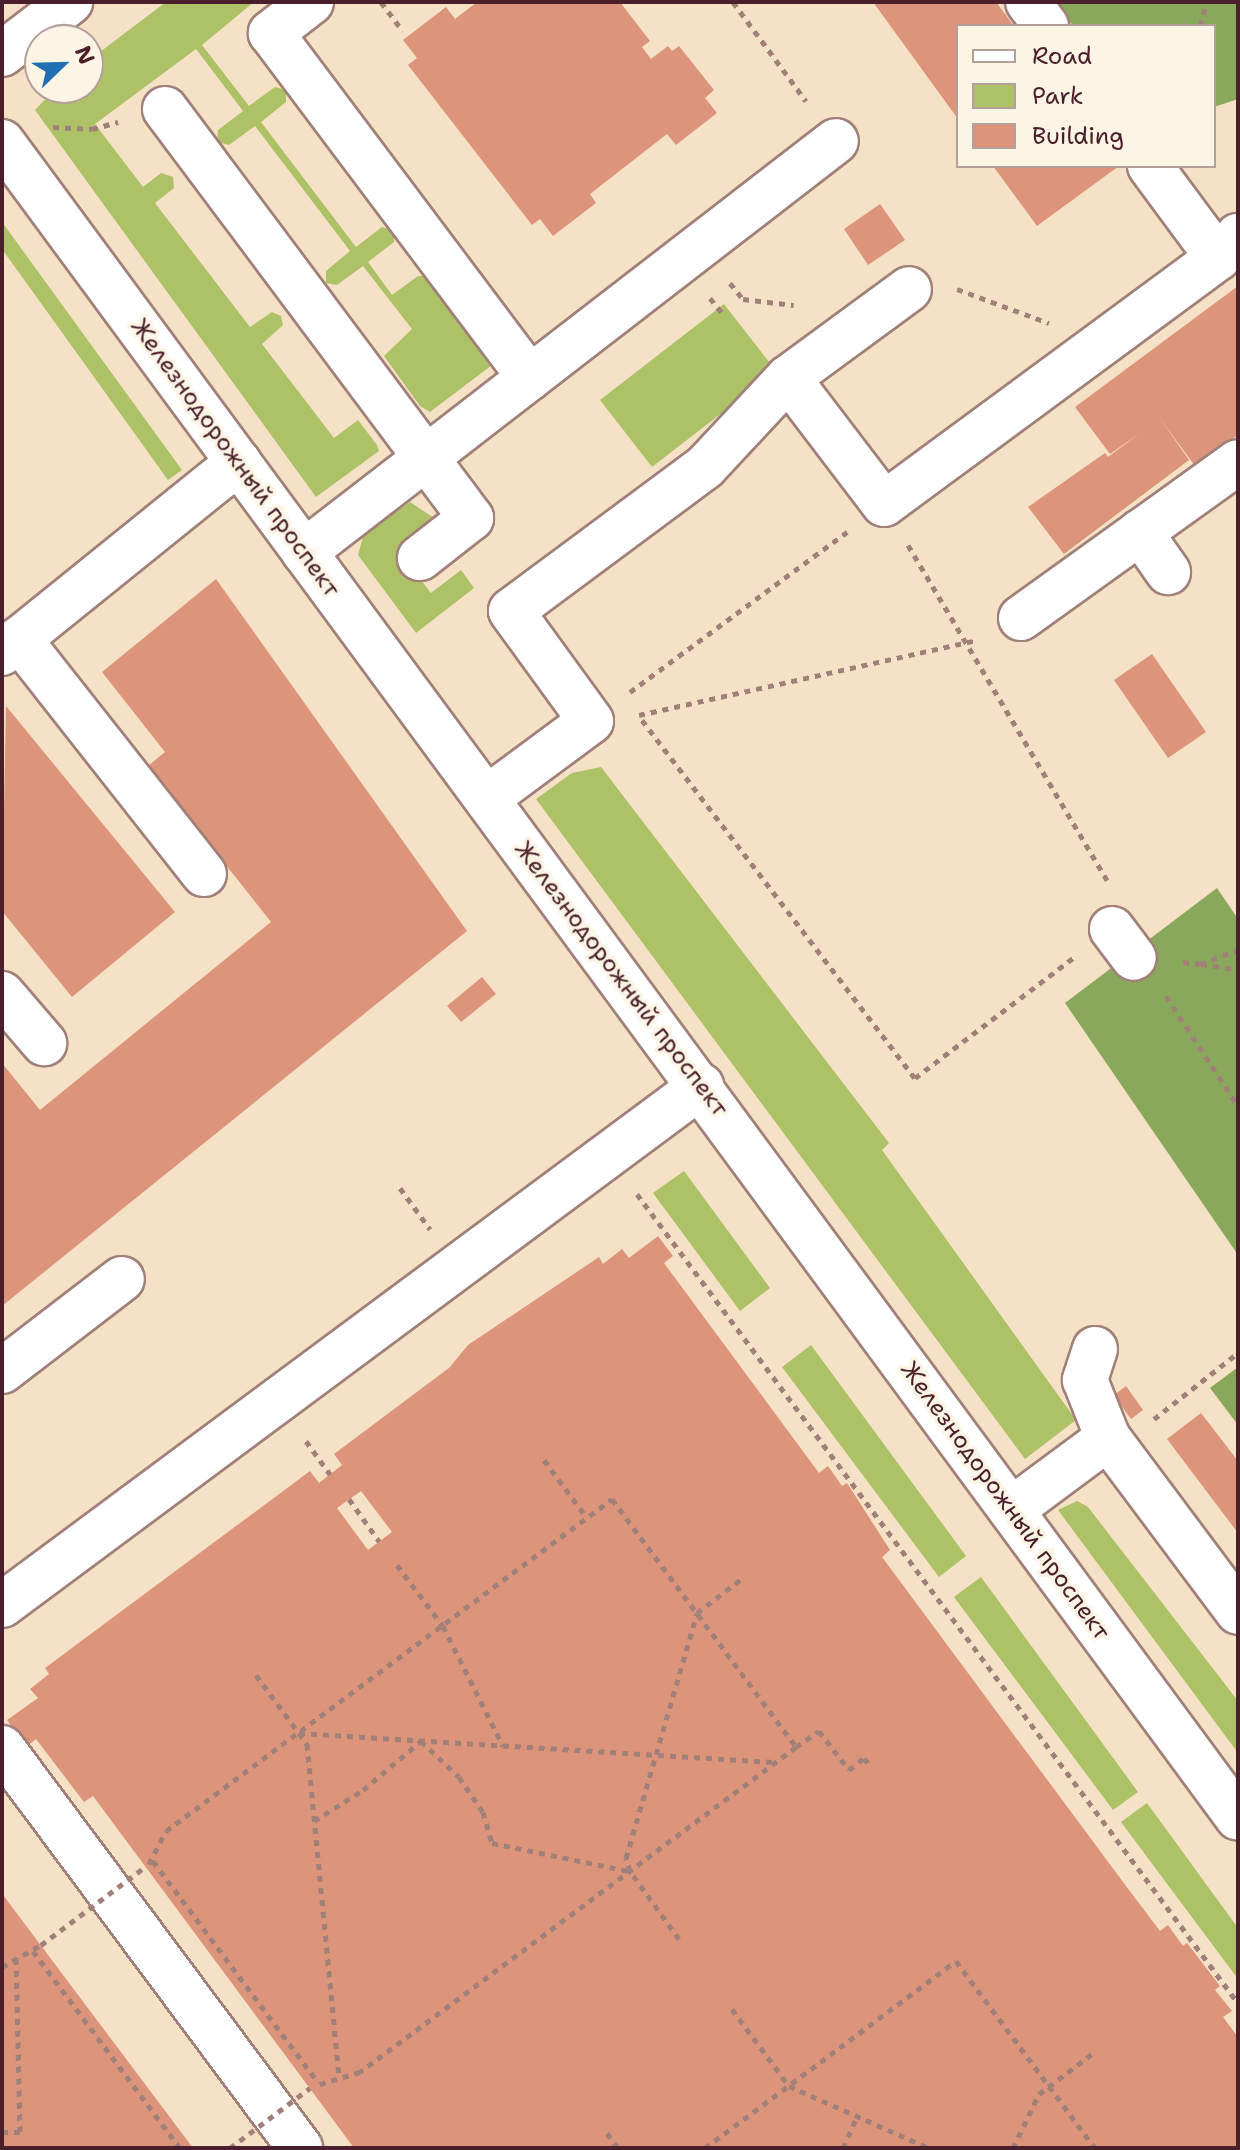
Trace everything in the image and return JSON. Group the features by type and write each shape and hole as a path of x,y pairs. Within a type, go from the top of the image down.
{"street":[{"path":"2,54 70,2"},
{"path":"311,2 271,33 530,378"},
{"path":"1028,2 1044,24"},
{"path":"165,109 471,518 420,558"},
{"path":"304,552 836,141"},
{"name":"Железнодорожный проспект","path":"2,142 1238,1818"},
{"path":"788,378 884,504 1228,247 1152,168"},
{"path":"487,798 591,721 511,611 705,467 788,378 909,289"},
{"path":"204,874 11,646 239,462"},
{"path":"1021,618 1238,462"},
{"path":"1140,532 1168,572"},
{"path":"2,994 44,1043"},
{"path":"2,1605 701,1086"},
{"path":"2,1371 122,1279"},
{"path":"1095,1349 1085,1380 1112,1444 1238,1612"},
{"path":"1011,1510 1112,1444"},
{"path":"2,1748 300,2148"}],"path":[{"path":"381,2 403,31"},
{"path":"733,2 836,141"},
{"path":"1201,24 1207,2"},
{"path":"44,116 53,128 92,129 165,109"},
{"path":"909,289 931,279 1102,343"},
{"path":"884,504 966,643 1128,916 1123,943 915,1078 625,696 884,504"},
{"path":"591,721 638,715 966,643 994,635 1021,618"},
{"path":"1123,943 1200,964 1238,970"},
{"path":"1123,943 1187,1021 1238,1106"},
{"path":"1200,964 1238,950"},
{"path":"608,1155 1238,2003"},
{"path":"1112,1444 1238,1353"},
{"path":"544,1460 587,1518"},
{"path":"349,1499 379,1541"},
{"path":"2,1967 16,1956 33,1951 153,1861 166,1831 612,1499 796,1747"},
{"path":"397,1565 443,1626 503,1746"},
{"path":"679,1939 630,1871 626,1858 697,1613 744,1577"},
{"path":"256,1675 307,1744 339,2077"},
{"path":"230,2148 318,2082 360,2072 819,1731 849,1770 864,1758 871,1767"},
{"path":"298,1733 777,1762"},
{"path":"421,1741 475,1801 492,1843 630,1871"},
{"path":"314,1821 363,1790 421,1741"},
{"path":"153,1861 318,2082"},
{"path":"33,1951 180,2148"},
{"path":"2,2132 20,2132 16,1956"},
{"path":"705,2148 956,1961 1095,2148"},
{"path":"732,2009 789,2086 929,2148"},
{"path":"1013,2148 1039,2094 1096,2051"},
{"path":"843,2148 857,2116"},
{"path":"607,2133 618,2148"}],"green space":[{"path":"166,2 254,2 202,45 249,106 275,87 286,90 286,102 261,122 356,247 382,227 394,231 394,242 368,262 392,295 418,276 427,276 492,365 430,412 420,406 384,356 412,329 363,266 337,285 326,283 326,271 350,251 255,126 229,145 217,142 218,130 243,111 196,49 95,124 143,187 161,173 173,177 174,188 155,203 250,327 272,312 281,316 283,325 262,344 334,438 358,420 377,445 379,451 316,497 35,110 41,104 104,104 104,49"},
{"path":"1055,2 1238,2 1238,99 1216,106 1216,24 1072,24"},
{"path":"2,222 182,470 168,480 2,249"},
{"path":"724,304 776,371 652,467 600,400"},
{"path":"410,502 434,518 397,549 431,593 461,570 474,588 416,633 358,555 364,533"},
{"path":"601,767 889,1143 882,1150 1076,1420 1025,1459 536,799 572,773"},
{"path":"1217,888 1238,919 1238,1255 1065,1003"},
{"path":"684,1171 770,1288 740,1311 653,1193"},
{"path":"811,1345 966,1556 939,1577 782,1367"},
{"path":"1238,1367 1238,1425 1210,1388"},
{"path":"1077,1501 1088,1507 1238,1701 1238,1753 1058,1510"},
{"path":"981,1577 1138,1792 1113,1810 954,1597"},
{"path":"1147,1803 1238,1928 1238,1979 1121,1822"}],"building":[{"path":"477,2 620,2 650,41 642,47 651,59 668,46 672,51 679,46 714,90 705,98 717,113 676,145 667,134 590,194 596,203 553,236 540,219 532,225 408,65 417,58 403,40 446,7 455,19"},
{"path":"873,2 996,2 1012,24 956,24 956,116"},
{"path":"994,168 1116,168 1037,226"},
{"path":"880,204 905,240 868,265 844,229"},
{"path":"1238,286 1238,435 1195,466 1159,417 1189,460 1064,554 1028,507 1105,453 1108,457 1140,433 1110,454 1075,407"},
{"path":"216,579 467,931 2,1306 2,1063 40,1110 271,922 148,766 165,752 102,672"},
{"path":"1152,654 1206,732 1168,758 1114,680"},
{"path":"6,706 175,912 72,997 2,911"},
{"path":"482,977 496,994 461,1022 447,1006"},
{"path":"658,1236 673,1256 664,1263 819,1473 828,1466 842,1486 847,1483 890,1550 882,1557 1126,1886 1160,1931 1168,1925 1183,1946 1187,1943 1220,1986 1215,1990 1232,2011 1223,2017 1238,2037 1238,2148 354,2148 93,1796 84,1802 36,1739 27,1746 7,1720 38,1698 30,1689 49,1674 45,1668 310,1471 319,1483 342,1465 334,1454 449,1368 468,1345 599,1257 603,1264 622,1249 629,1258","holes":["361,1491 392,1532 368,1550 337,1508"]},
{"path":"1126,1386 1143,1410 1131,1419 1114,1395"},
{"path":"1201,1413 1238,1461 1238,1533 1167,1439"},
{"path":"2,1893 9,1903 193,2148 2,2148"}]}
